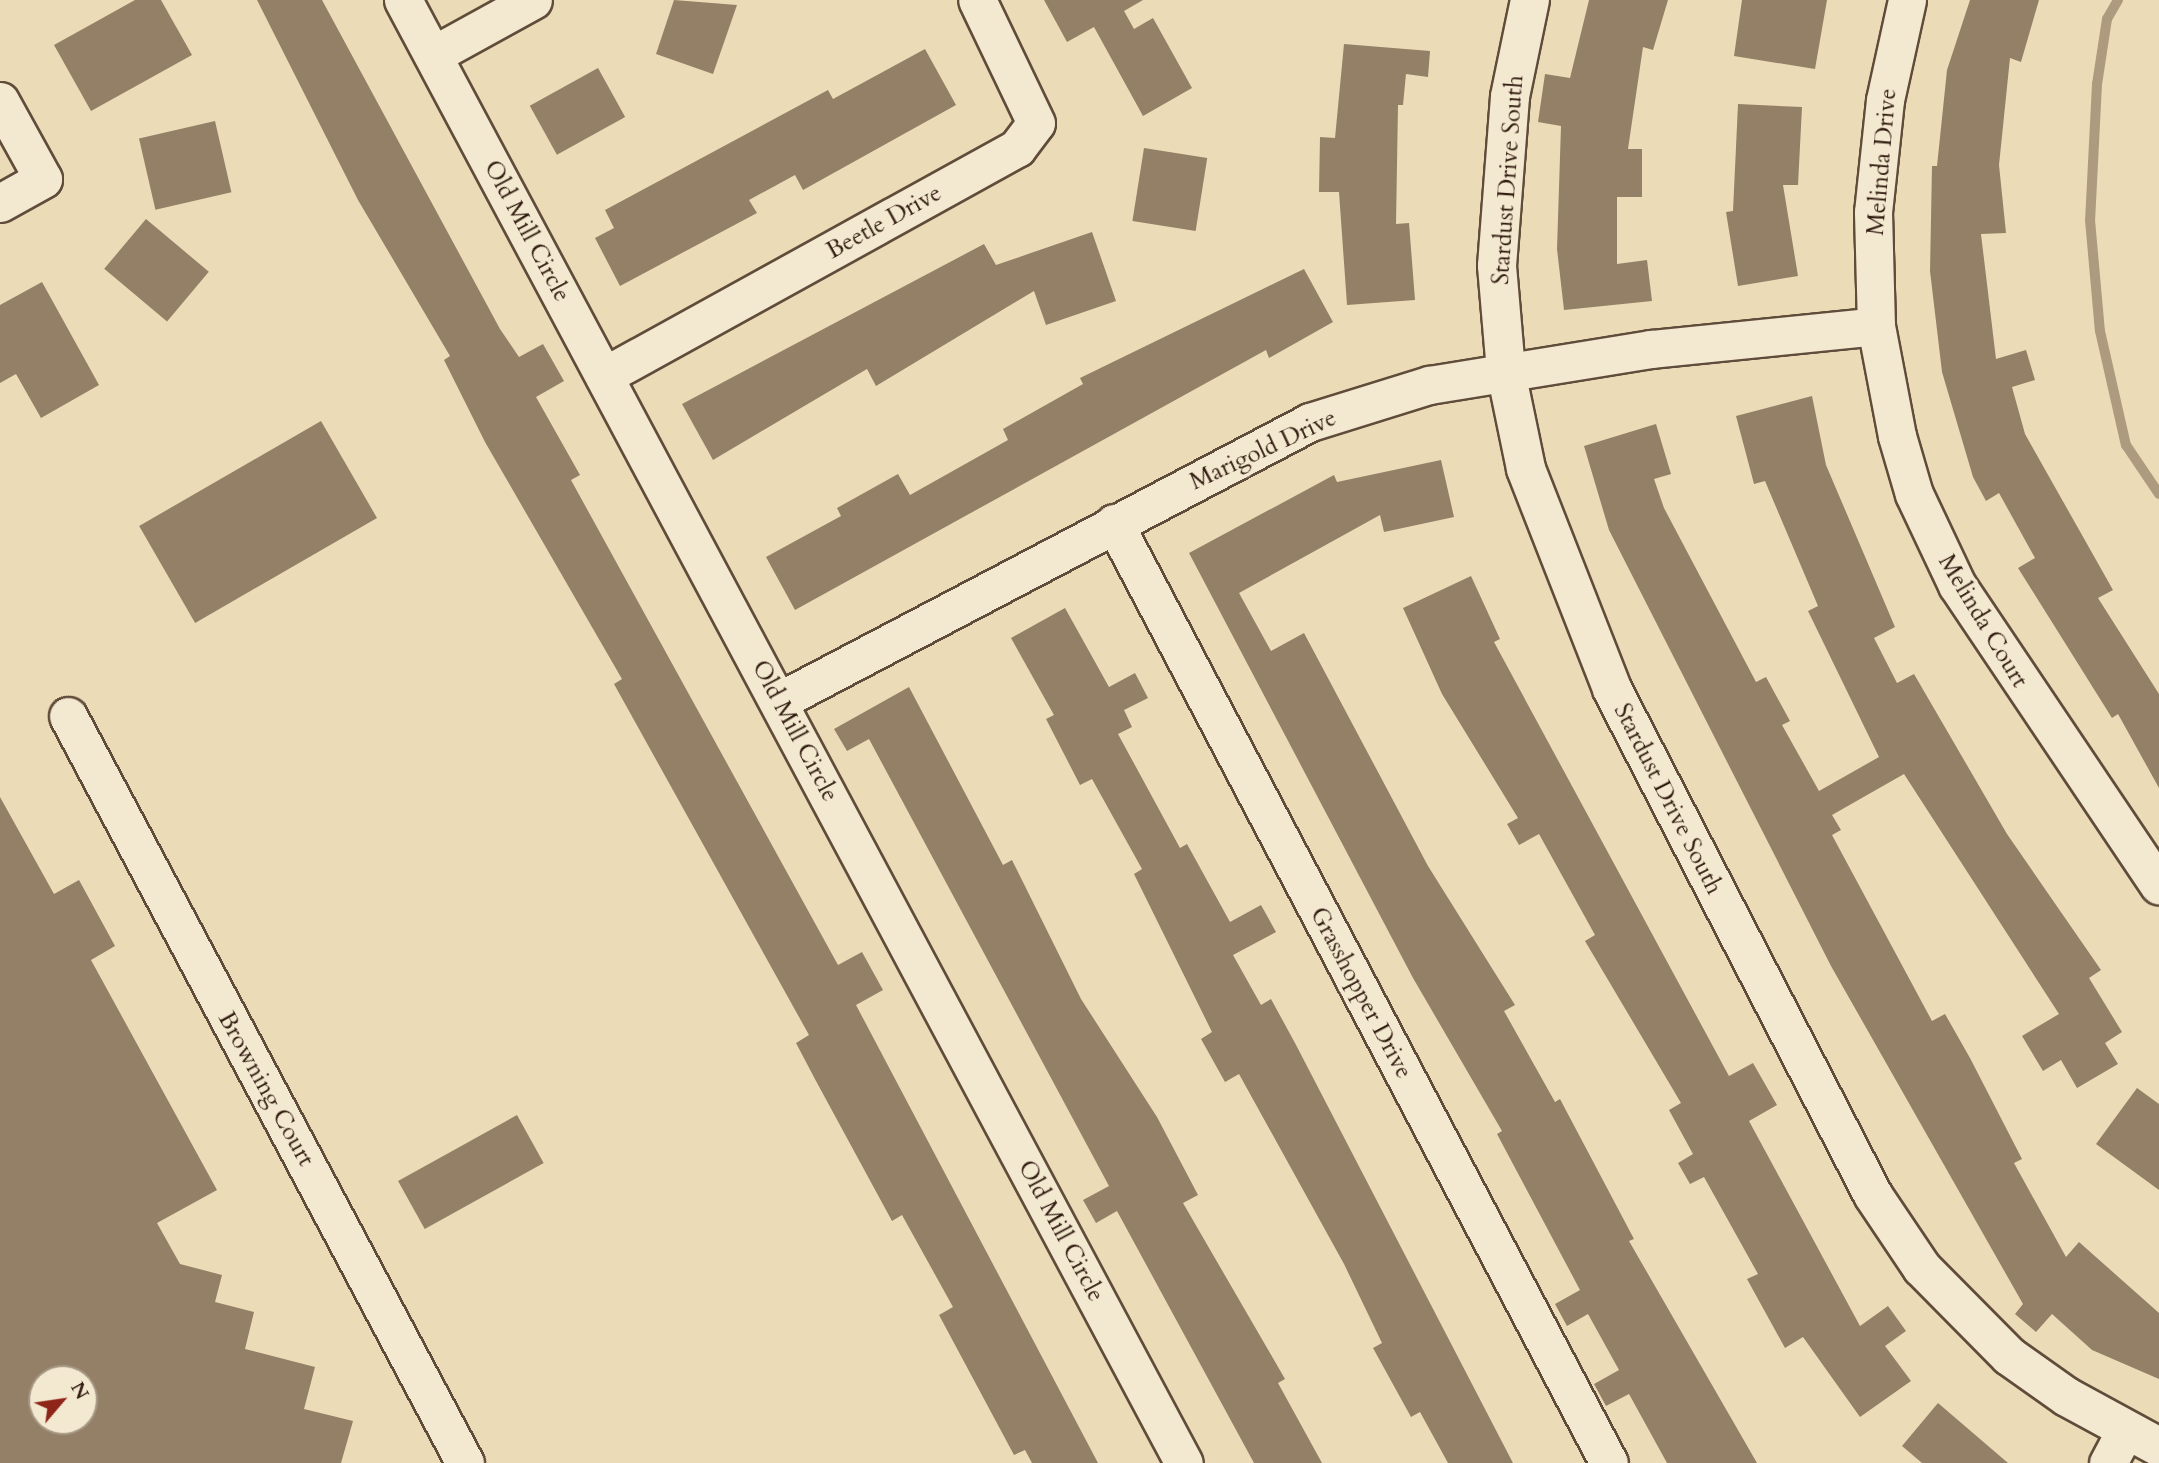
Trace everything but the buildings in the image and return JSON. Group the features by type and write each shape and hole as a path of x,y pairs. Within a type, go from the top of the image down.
{"street":[{"name":"Old Mill Circle","path":"403,0 1184,1463"},
{"path":"433,55 533,0"},
{"name":"Beetle Drive","path":"604,376 1017,148 1036,123 977,0"},
{"name":"Stardust Drive South","path":"1530,0 1510,97 1497,266 1506,372 1526,469 1612,689 1873,1195 1922,1268 1963,1315 2067,1397 2159,1447"},
{"name":"Melinda Drive","path":"1875,326 1873,212 1885,100 1907,0"},
{"path":"0,102 43,179 0,203"},
{"name":"Marigold Drive","path":"779,701 1310,422 1429,385 1506,372 1875,326"},
{"name":"Melinda Court","path":"1875,326 1914,494 1957,585 2159,886"},
{"name":"Grasshopper Drive","path":"1114,523 1609,1463"},
{"name":"Browning Court","path":"68,716 465,1463"},
{"path":"2108,1463 2126,1429"}],"waterway":[{"path":"2118,0 2107,19 2097,84 2090,220 2100,331 2126,445 2159,494"}]}
